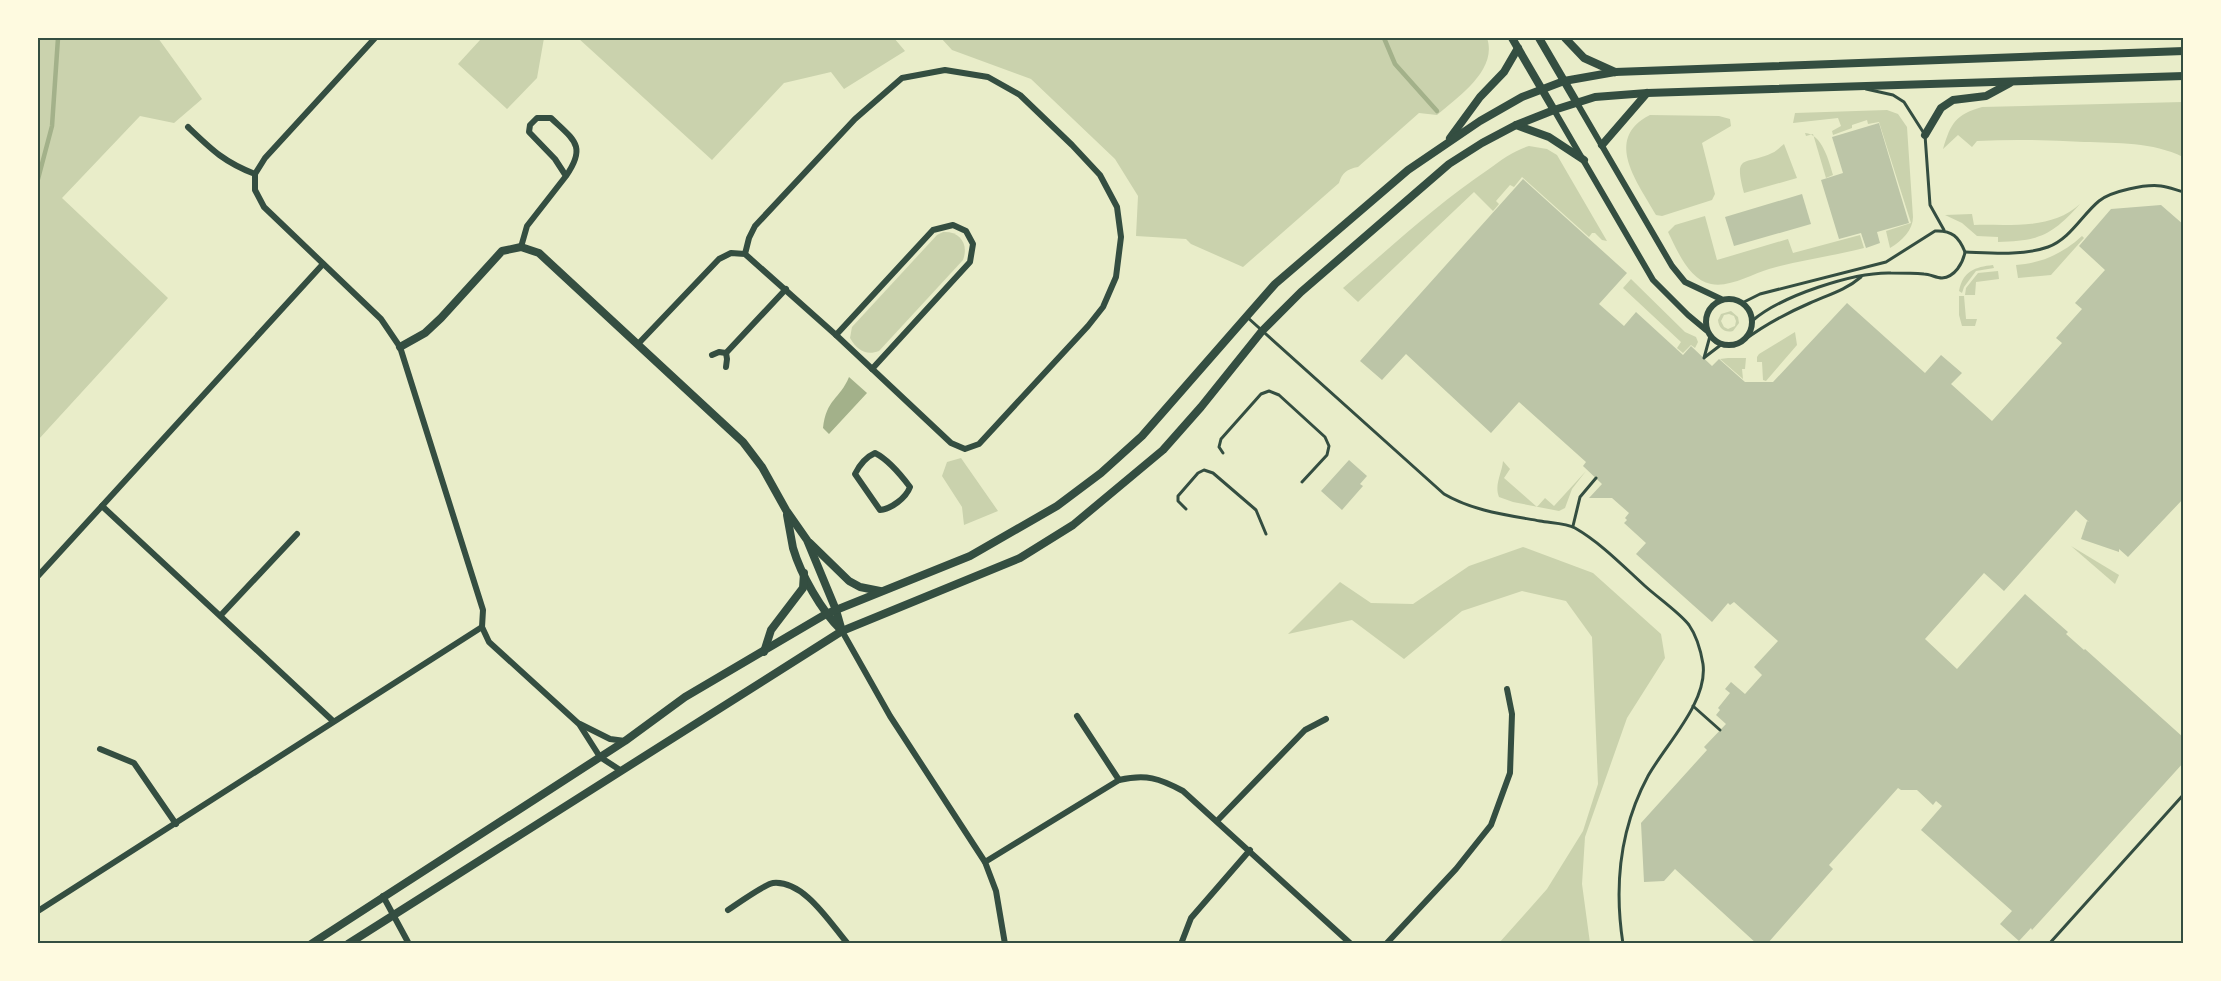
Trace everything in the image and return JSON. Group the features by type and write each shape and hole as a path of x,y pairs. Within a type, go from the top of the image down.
{"main road":[{"path":"1565,38 1584,58 1615,72"},
{"path":"1446,143 1480,97 1504,72 1518,48"},
{"path":"310,944 625,741 685,697 826,614 970,556 1036,519 1081,489 1142,436 1245,316 1304,258 1408,170 1446,143 1522,96 1564,81 1615,72 2184,51"},
{"path":"348,944 842,631 1020,558 1073,525 1163,450 1262,332 1301,292 1449,164 1482,142 1516,125 1595,97 1647,93 2184,76"},
{"path":"1925,135 1941,108 1953,100 1986,96 2013,82"},
{"path":"1602,145 1647,93"},
{"path":"1516,125 1549,138 1584,160"}],"street":[{"path":"375,38 265,158 255,174 255,190 264,207 381,319 400,347 483,610 482,627 489,642 579,724 600,757 620,770"},
{"path":"1512,38 1653,280 1688,315 1722,344 1736,344 1743,340 1751,329 1751,314 1736,299 1721,299 1685,282 1672,266 1539,38"},
{"path":"638,344 719,259 731,253 745,254 786,289 951,443 965,449 980,444 1103,307 1116,277 1121,237 1117,207 1100,175 1020,95 988,78 945,70 902,78 855,119 755,226 745,254"},
{"path":"521,247 526,226 566,176 576,161 577,148 570,136 551,118 537,118 530,125 529,132 555,159 566,176"},
{"path":"188,127 232,165 255,174"},
{"path":"836,335 933,230 953,225 966,231 973,244 970,262 872,369"},
{"path":"400,347 425,333 441,318 502,251 521,247 539,253 743,442 762,467 786,510 807,540 849,581 860,587 880,591"},
{"path":"38,576 323,264"},
{"path":"726,353 786,289"},
{"path":"1708,333 1705,322 1707,312 1715,302 1721,299"},
{"path":"712,355 719,352 726,353"},
{"path":"726,353 726,367"},
{"path":"875,453 900,474 910,487 907,495 885,510 880,510 855,474 859,466 875,453"},
{"path":"102,506 333,721"},
{"path":"786,510 794,549 804,573 826,614 842,631"},
{"path":"221,615 297,534"},
{"path":"807,540 836,610 842,631 890,716 985,862 996,891 1005,944"},
{"path":"764,652 771,630 803,588 804,573"},
{"path":"38,911 482,627"},
{"path":"1386,944 1456,869 1491,825 1510,773 1512,714 1507,689"},
{"path":"1077,716 1119,780"},
{"path":"1217,821 1305,730 1326,719"},
{"path":"579,724 610,739 625,741"},
{"path":"100,749 134,762 176,824"},
{"path":"985,862 1119,780 1136,776 1161,779 1183,790 1351,944"},
{"path":"1181,944 1191,918 1250,850"},
{"path":"728,910 772,883 791,885 804,892 848,944"},
{"path":"383,896 409,944"}],"lane":[{"path":"1752,321 1775,304 1798,294 1862,276 1889,272 1926,274 1942,278 1954,272 1964,260 1965,252 1957,237 1944,230 1930,205 1925,135 1904,102 1893,95 1855,87"},
{"path":"1965,252 2022,252 2049,246 2074,228 2100,200 2110,195 2160,185 2184,192"},
{"path":"1742,303 1760,294 1886,262 1920,242 1926,234 1944,230"},
{"path":"1743,340 1809,303 1850,287 1862,276"},
{"path":"1245,316 1444,494 1456,502 1485,511 1573,526 1595,541 1689,625 1699,648 1703,666 1700,685 1693,706 1648,777 1627,824 1620,864 1620,919 1623,944"},
{"path":"1708,333 1704,358 1722,344"},
{"path":"1223,453 1219,447 1221,439 1261,394 1269,391 1279,395 1325,436 1329,446 1326,455 1302,482"},
{"path":"1186,508 1178,501 1178,496 1198,473 1204,470 1213,473 1256,510 1266,534"},
{"path":"1573,526 1580,497 1596,478"},
{"path":"1693,706 1720,730"},
{"path":"2049,944 2184,794"}],"shaded area":[{"path":"38,38 158,38 202,99 174,123 140,116 62,198 168,298 38,440"},
{"path":"480,38 544,38 537,78 507,109 458,64"},
{"path":"578,38 894,38 905,51 844,89 831,72 784,83 712,160"},
{"path":"941,38 1487,38 1489,50 1482,72 1455,100 1437,115 1419,113 1358,167 1346,172 1339,183 1243,267 1191,244 1186,239 1136,236 1138,196 1115,159 1031,79 952,50"},
{"path":"2183,102 2183,157 2160,148 2122,143 2004,140 1977,141 1972,147 1958,135 1943,149 1955,121 1966,113 1982,107"},
{"path":"1887,110 1898,114 1907,127 1913,217 1913,222 1906,235 1890,248 1886,231 1911,223 1879,122 1868,124 1867,120 1833,135 1832,131 1841,126 1838,118 1793,123 1795,113"},
{"path":"1650,115 1719,116 1730,119 1731,126 1702,143 1715,194 1712,200 1662,216 1656,215 1634,176 1626,149 1628,136 1636,125"},
{"path":"1814,136 1824,149 1833,175 1826,178"},
{"path":"1784,144 1797,178 1744,193 1740,171 1744,162 1763,157"},
{"path":"1529,146 1547,149 1557,155 1607,241 1602,240 1595,233 1589,237 1522,177 1514,187 1510,185 1496,201 1499,204 1493,211 1474,192 1358,302 1343,288 1451,197 1503,159"},
{"path":"2080,204 2053,229 2025,240 1998,242 1998,237 1977,236 1962,223 1945,215 1972,214 1974,225 2030,224 2057,218"},
{"path":"1705,216 1717,260 1788,239 1793,253 1860,235 1864,248 1781,266 1725,284 1711,284 1696,277 1690,271 1668,232 1675,225"},
{"path":"943,232 954,234 962,240 965,249 963,260 879,351 870,353 859,349 850,338 852,327 937,235"},
{"path":"2082,236 2084,238 2051,275 2018,278 2016,265 2051,256 2067,248"},
{"path":"1993,265 1994,268 1976,271 1962,293 1959,291 1963,279 1971,271"},
{"path":"1998,271 1999,279 1976,282 1975,295 1965,295 1966,288 1978,273"},
{"path":"1631,279 1685,332 1696,337 1698,342 1695,348 1691,345 1683,353 1677,348 1681,342 1623,288"},
{"path":"1959,296 1964,296 1966,319 1977,319 1975,326 1962,326 1959,315"},
{"path":"1731,311 1738,317 1739,323 1733,331 1721,328 1718,320 1721,314","holes":["1724,315 1734,316 1735,326 1728,329 1724,327 1721,321"]},
{"path":"1795,332 1797,345 1766,381 1763,380 1762,362 1757,362 1759,354"},
{"path":"1746,358 1745,369 1742,369 1743,379 1720,359"},
{"path":"849,377 867,393 829,434 823,428 827,411"},
{"path":"961,458 998,511 964,525 962,507 942,476 947,462"},
{"path":"1503,461 1510,469 1504,478 1537,507 1499,497 1498,484"},
{"path":"1586,471 1572,489 1565,508 1559,511 1537,507 1545,498 1554,506"},
{"path":"2071,546 2119,575 2115,584"},
{"path":"1523,547 1593,573 1661,634 1665,658 1627,718 1585,837 1582,884 1590,943 1499,943 1547,889 1583,831 1598,784 1592,637 1566,601 1522,591 1462,611 1404,659 1352,620 1288,634 1340,582 1371,603 1413,604 1469,566"}],"building":[{"path":"1879,123 1909,223 1877,232 1880,243 1866,248 1861,233 1839,239 1821,180 1843,173 1832,137"},
{"path":"1523,179 1627,273 1599,304 1624,326 1636,312 1683,355 1691,346 1712,366 1719,359 1745,382 1773,382 1847,303 1925,373 1941,355 1962,373 1951,384 1992,421 2062,343 2056,338 2082,309 2075,303 2105,270 2079,246 2111,209 2161,205 2184,225 2184,498 2128,557 2119,549 2119,552 2081,539 2087,521 2089,522 2076,510 2004,591 1984,573 1925,639 1957,669 2025,594 2068,632 2066,634 2184,738 2184,762 2032,930 2031,928 2019,941 2000,924 2012,911 1921,830 1942,806 1936,801 1933,805 1917,790 1898,788 1829,865 1833,869 1767,944 1757,944 1675,869 1664,881 1644,882 1641,823 1707,750 1704,747 1726,724 1716,715 1720,710 1718,708 1730,693 1725,689 1731,682 1745,694 1762,675 1754,667 1778,641 1734,602 1730,605 1728,603 1712,622 1636,554 1646,543 1624,523 1629,513 1612,498 1589,498 1602,484 1583,466 1586,462 1519,402 1491,433 1406,354 1382,380 1360,361"},
{"path":"1802,194 1811,224 1734,246 1725,217"},
{"path":"1349,460 1367,476 1360,484 1363,486 1342,510 1321,491"}],"waterway":[{"path":"38,179 52,126 58,38"},
{"path":"1384,38 1395,64 1437,111"}]}
